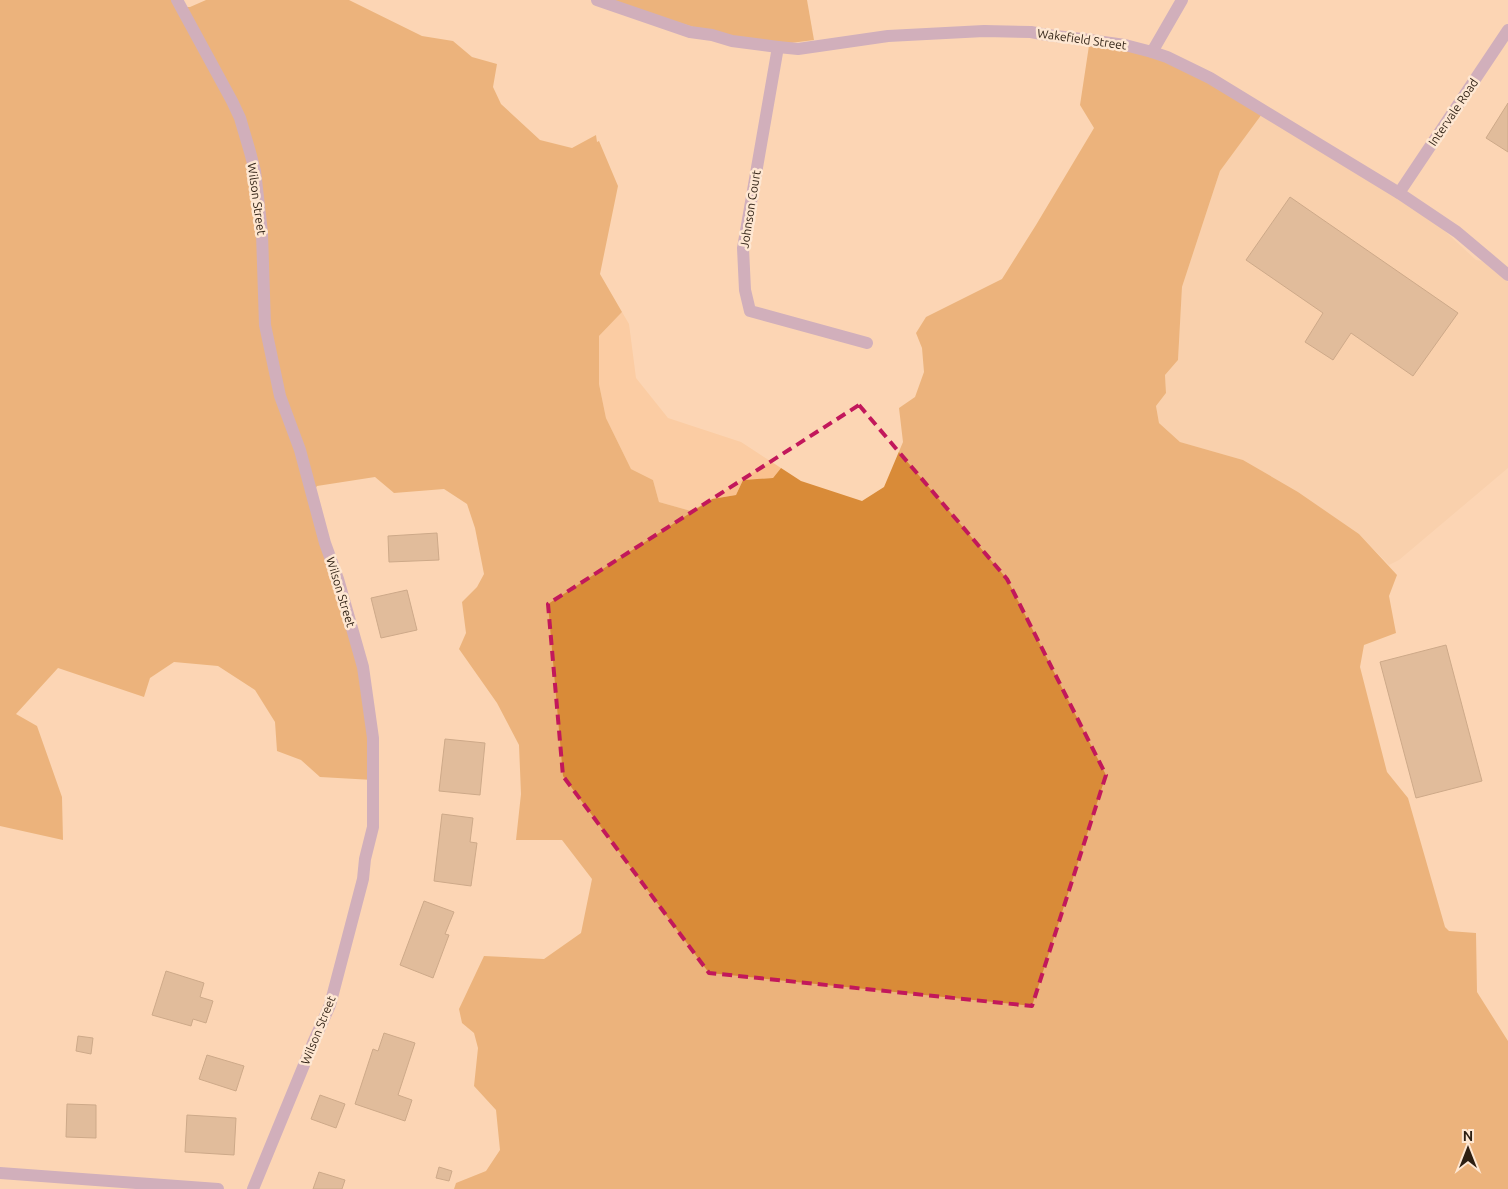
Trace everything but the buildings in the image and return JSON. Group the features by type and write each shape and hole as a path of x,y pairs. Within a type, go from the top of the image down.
{"street":[{"name":"Wilson Street","path":"177,0 232,100 240,118 252,158 262,232 265,325 280,396 300,450 325,544 338,579 363,667 373,738 373,827 365,859 363,879 330,1005 312,1043 253,1189"},
{"name":"Wakefield Street","path":"597,0 690,32 712,35 732,41 798,49 888,36 984,31 1032,32 1047,36 1082,38 1125,45 1152,52 1210,78 1398,193 1456,232 1508,275"},
{"path":"1152,52 1182,0"},
{"name":"Intervale Road","path":"1398,193 1508,30"},
{"name":"Johnson Court","path":"778,47 742,248 745,290 750,311 867,343"},
{"path":"0,1173 218,1189"}],"highlighted area":[{"path":"859,405 1007,579 1106,775 1032,1006 709,973 563,776 548,604"}],"shaded area":[{"path":"0,0 180,0 185,7 190,7 206,0 349,0 422,36 453,41 472,57 497,64 493,87 501,104 540,140 572,148 596,135 597,142 599,141 618,186 600,274 622,312 599,336 599,384 606,418 631,469 653,480 659,502 691,511 712,499 736,495 743,480 773,478 781,468 801,481 862,501 884,487 903,442 899,408 915,397 924,372 922,348 916,333 926,317 1002,279 1094,128 1080,105 1090,39 1160,49 1262,114 1220,171 1182,287 1178,360 1165,375 1166,393 1156,406 1159,423 1180,442 1243,460 1298,492 1359,534 1397,575 1389,596 1396,633 1364,645 1360,667 1387,772 1408,798 1445,927 1449,931 1476,933 1477,992 1508,1041 1508,1189 454,1189 456,1183 486,1171 500,1150 496,1110 474,1086 478,1048 474,1033 462,1023 459,1009 484,956 544,959 581,933 592,879 562,840 516,840 521,794 519,745 497,703 459,649 466,633 462,602 477,587 484,574 475,528 467,504 444,489 394,493 375,477 317,486 314,491 357,639 373,780 320,777 301,760 277,751 275,722 255,690 218,666 174,662 150,678 144,697 58,668 16,714 37,726 62,797 63,840 0,826"},
{"path":"608,0 807,0 814,40 783,44 712,33"},
{"path":"1262,114 1407,196 1476,260 1482,261 1508,282 1508,468 1399,560 1389,565 1359,534 1298,492 1243,460 1180,442 1159,423 1156,406 1166,393 1165,375 1178,360 1182,287 1220,171"},
{"path":"622,312 629,324 636,378 668,418 741,442 781,468 773,478 743,480 736,495 712,499 691,511 659,502 653,480 631,469 606,418 599,384 599,336"}]}
